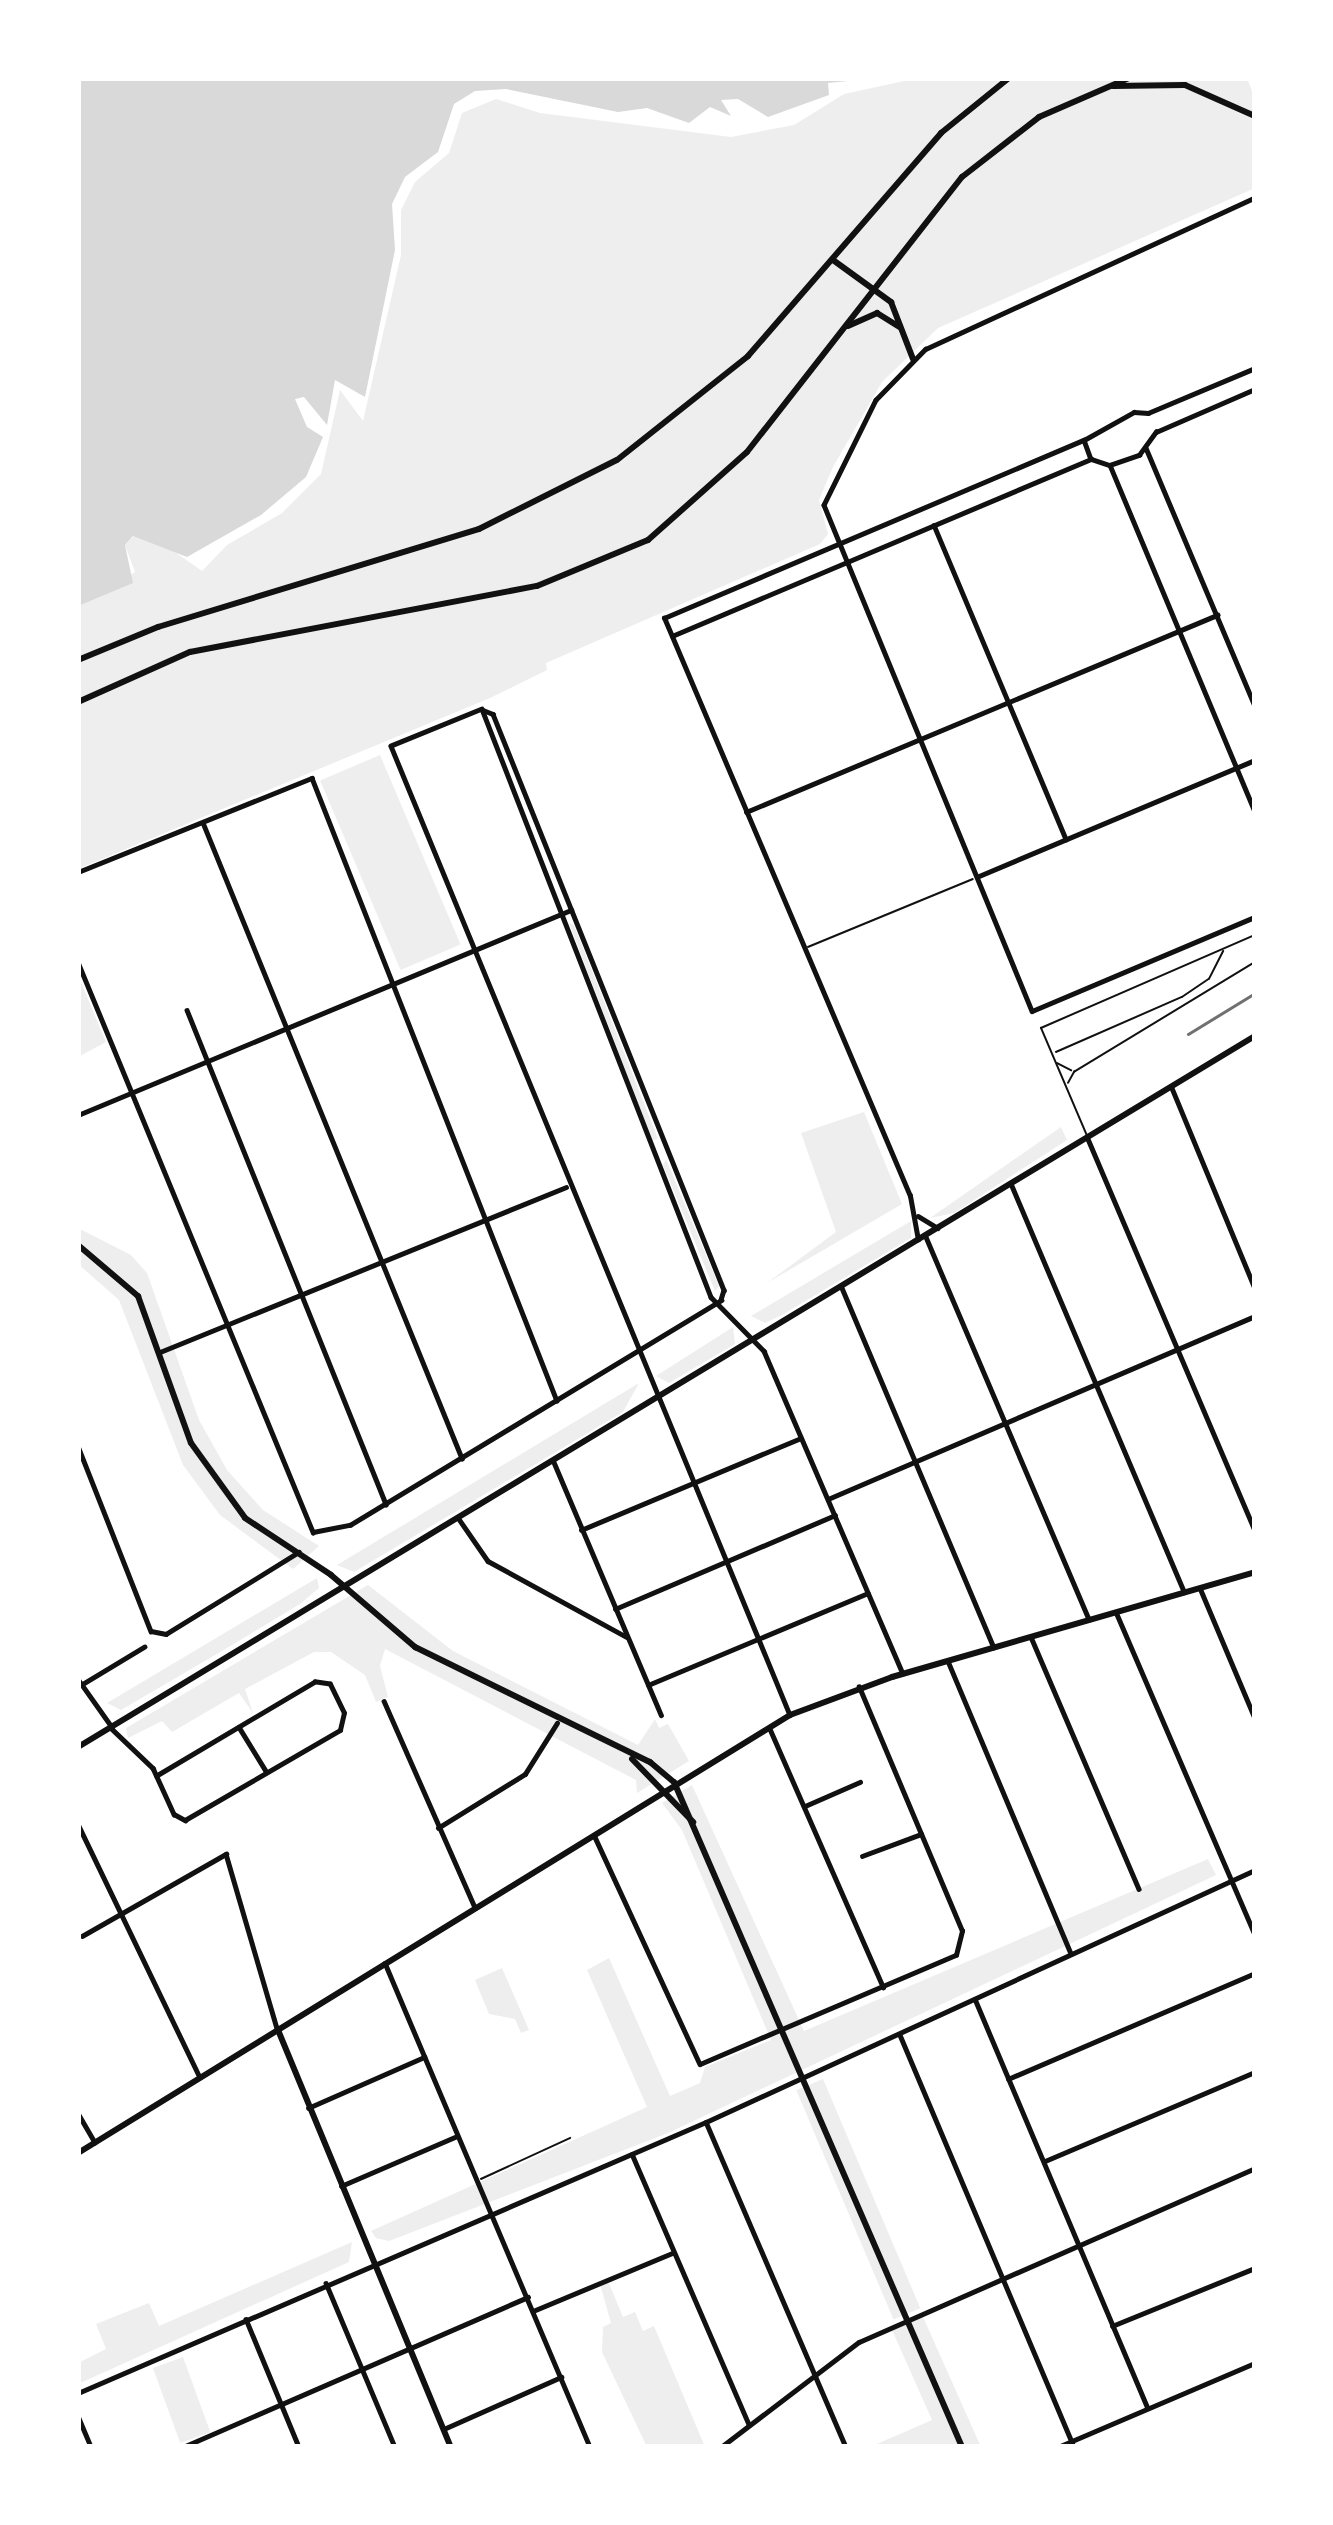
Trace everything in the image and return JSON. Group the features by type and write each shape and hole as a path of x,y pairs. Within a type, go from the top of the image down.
{"main road":[{"path":"78,660 479,529 617,460 732,371 941,133 1010,78"},
{"path":"78,702 190,652 556,581 648,540 721,482 980,160 1098,88 1129,78"},
{"path":"1098,88 1185,85 1255,116"},
{"path":"833,260 874,287 894,307 913,358"},
{"path":"842,331 872,313 902,330"},
{"path":"78,1747 1255,1036"},
{"path":"78,1245 132,1288 160,1352 182,1422 213,1482 245,1518 326,1572 415,1647 557,1723 625,1753 670,1784 701,1832 962,2447"},
{"path":"78,2153 670,1784 790,1715 903,1673 1255,1572"},
{"path":"278,2030 451,2447"}],"street":[{"path":"1255,198 1004,308 913,358 876,400 825,495 844,563 1032,1011 1255,917"},
{"path":"918,1243 918,1216 910,1196 664,618 1084,440 1112,421 1148,413 1255,368"},
{"path":"672,636 1091,459 1110,465 1146,448 1156,432 1255,389"},
{"path":"1148,413 1156,432"},
{"path":"1084,440 1091,459"},
{"path":"1146,448 1255,706"},
{"path":"1110,465 1255,812"},
{"path":"934,526 1066,839"},
{"path":"746,812 1217,615"},
{"path":"482,709 558,915 711,1297 721,1300 758,1340 903,1673"},
{"path":"78,962 304,1523 323,1534 386,1504 635,1354 721,1300 724,1291 493,714 482,709 391,746 635,1354 790,1715"},
{"path":"979,876 1255,760"},
{"path":"78,872 312,778 557,1401"},
{"path":"203,823 462,1458"},
{"path":"78,1115 130,1088 571,910"},
{"path":"187,1010 386,1504"},
{"path":"1172,1087 1255,1288"},
{"path":"1087,1138 1255,1531"},
{"path":"654,1154 667,1148"},
{"path":"160,1352 568,1186"},
{"path":"1012,1186 1184,1592"},
{"path":"918,1216 941,1229"},
{"path":"926,1237 1089,1620"},
{"path":"842,1288 994,1647"},
{"path":"828,1498 1255,1316"},
{"path":"581,1531 802,1438"},
{"path":"78,1446 151,1631 166,1634 303,1555"},
{"path":"553,1460 661,1715"},
{"path":"615,1610 835,1516"},
{"path":"459,1518 492,1565 627,1637"},
{"path":"1200,1588 1255,1718"},
{"path":"648,1685 868,1593"},
{"path":"1116,1612 1255,1935"},
{"path":"1031,1637 1138,1889"},
{"path":"144,1647 82,1685 112,1727 158,1776 185,1820 343,1728 333,1688 315,1682 158,1776"},
{"path":"948,1661 1071,1953"},
{"path":"593,1833 700,2064 956,1955 964,1937 859,1687"},
{"path":"384,1701 475,1906"},
{"path":"438,1828 525,1774 557,1723"},
{"path":"239,1726 266,1771"},
{"path":"769,1727 883,1987"},
{"path":"802,1807 860,1782"},
{"path":"78,1824 200,2077"},
{"path":"862,1856 921,1834"},
{"path":"82,1936 226,1853 278,2030"},
{"path":"78,2393 490,2210 706,2122 1255,1870"},
{"path":"385,1963 590,2447"},
{"path":"1008,2078 1255,1973"},
{"path":"975,1999 1148,2408"},
{"path":"900,2035 1073,2444"},
{"path":"308,2108 426,2056"},
{"path":"1044,2162 1255,2072"},
{"path":"78,2113 95,2143"},
{"path":"706,2122 846,2447"},
{"path":"340,2186 458,2136"},
{"path":"632,2152 749,2424"},
{"path":"721,2447 814,2373 908,2320 1255,2168"},
{"path":"533,2311 673,2253"},
{"path":"1112,2326 1255,2268"},
{"path":"326,2283 394,2447"},
{"path":"182,2447 528,2297"},
{"path":"245,2318 299,2447"},
{"path":"1058,2447 1255,2363"},
{"path":"444,2429 561,2377"},
{"path":"78,2416 91,2447"}],"lane":[{"path":"926,508 934,526"},
{"path":"804,948 979,876"},
{"path":"1087,1138 1041,1028 1255,935"},
{"path":"1052,1054 1182,997 1212,975 1223,950"},
{"path":"1067,1087 1075,1072 1255,962"},
{"path":"1055,1062 1075,1072"},
{"path":"478,2180 570,2138"}],"shaded area":[{"path":"78,78 878,78 828,83 829,95 768,117 738,99 721,100 731,116 710,107 689,123 647,108 618,112 506,89 475,91 454,104 438,152 405,177 392,204 395,250 365,397 335,380 327,425 304,397 295,399 307,427 323,437 306,477 261,515 187,557 133,536 125,545 133,583 78,606"},
{"path":"918,78 1247,78 1255,99 1255,188 938,328 882,382 833,467 819,500 828,534 820,544 546,663 547,670 490,698 78,869 78,606 135,572 125,545 134,536 155,538 202,571 227,545 282,513 321,474 340,390 363,421 401,255 401,210 415,182 449,153 462,113 496,99 540,113 731,137 794,125 844,94"},
{"path":"380,755 460,945 401,970 320,780"},
{"path":"569,923 574,925 658,1139 652,1140"},
{"path":"78,975 106,1042 78,1057"},
{"path":"864,1112 902,1204 767,1283 836,1232 801,1133"},
{"path":"1061,1127 1067,1140 954,1213 930,1218"},
{"path":"666,1159 719,1286 715,1291 663,1165"},
{"path":"911,1221 911,1238 782,1315 765,1323 751,1316"},
{"path":"78,1228 131,1255 147,1273 199,1420 227,1470 263,1510 319,1546 293,1569 220,1515 183,1465 119,1300 78,1264"},
{"path":"733,1327 735,1344 669,1383 656,1376"},
{"path":"639,1383 623,1412 354,1572 337,1565"},
{"path":"317,1578 319,1588 300,1604 222,1651 121,1710 107,1703"},
{"path":"368,1585 453,1651 638,1745 655,1719 659,1728 668,1724 689,1761 637,1793 636,1780 385,1649 380,1666 388,1697 376,1702 365,1675 331,1652 314,1652 245,1689 253,1713 239,1693 172,1732 162,1721 128,1738 126,1728"},
{"path":"692,1785 804,2031 1208,1859 1216,1875 668,2133 389,2241 376,2238 371,2231 647,2107 587,1970 609,1958 670,2096 700,2083 705,2067 771,2040 682,1830 662,1803"},
{"path":"502,1968 529,2030 521,2033 515,2019 489,2014 475,1980"},
{"path":"823,2079 920,2308 894,2320 796,2090"},
{"path":"352,2242 349,2262 78,2384 78,2363 106,2349 96,2324 149,2303 159,2326"},
{"path":"608,2281 623,2317 635,2312 643,2331 654,2326 705,2447 647,2447 602,2352 603,2327 611,2323 600,2284"},
{"path":"923,2317 981,2447 870,2447 932,2420 892,2330"},
{"path":"183,2357 210,2432 180,2443 153,2368"}],"tram line":[{"path":"1188,1034 1255,993"}]}
